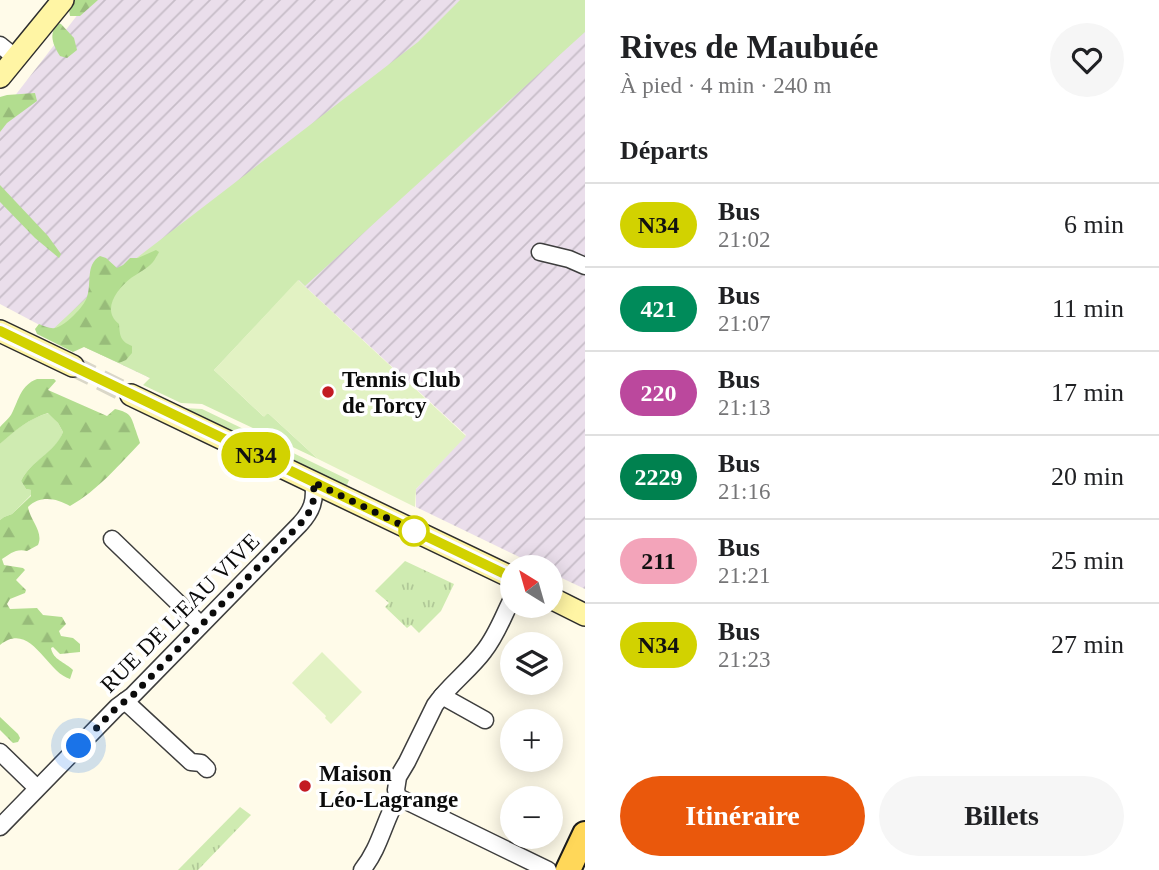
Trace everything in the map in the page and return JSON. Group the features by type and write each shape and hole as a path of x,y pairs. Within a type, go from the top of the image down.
{"main road":[{"path":"568,870 585,834"}],"street":[{"path":"0,78 8,51 63,0"},
{"path":"540,253 585,265"},
{"path":"0,331 73,366"},
{"path":"131,395 500,572"},
{"name":"RUE DE L'EAU VIVE","path":"0,827 307,517 315,497 313,482"},
{"path":"112,539 201,625"},
{"path":"564,604 585,615"},
{"path":"362,870 376,850 398,797 398,777 431,713 442,696 482,654 502,618"},
{"path":"442,696 485,720"},
{"path":"125,701 191,762 201,763 207,769"},
{"path":"0,752 37,788"},
{"path":"398,797 548,870"}],"shaded area":[{"path":"89,0 585,0 585,589 564,579 564,555 515,555 416,507 416,489 466,435 298,280 214,370 150,378 0,304 0,115"}],"green space":[{"path":"73,0 98,0 80,16 70,16"},
{"path":"460,0 585,0 585,32 305,286 299,280 214,370 263,416 268,413 318,459 202,404 181,403 143,385 150,378 51,331 95,290 418,42"},
{"path":"58,23 74,38 77,50 67,58 60,56 54,44 52,35"},
{"path":"35,93 37,101 7,123 0,132 0,97"},
{"path":"0,185 48,236 61,254 59,258 0,202"},
{"path":"156,250 159,252 153,262 121,288 111,306 111,312 119,324 121,338 132,346 132,353 126,360 119,363 84,347 73,352 37,334 35,329 39,324 55,328 64,324 78,311 87,297 92,264 100,256 117,268 130,258 138,258"},
{"name":"Tennis Club de Torcy","path":"298,280 466,436 416,489 415,507 318,459 268,413 264,417 214,370"},
{"path":"37,379 54,379 56,381 48,390 107,416 115,409 125,412 132,419 140,443 99,485 70,506 43,499 28,507 38,531 38,545 27,551 13,552 2,559 4,565 25,570 16,580 26,590 25,593 10,599 7,604 10,609 37,608 43,615 62,617 66,624 59,631 61,636 73,638 80,644 80,652 60,654 51,648 57,658 73,670 70,679 61,675 38,650 21,639 11,639 0,645 0,520 12,514 31,496 31,490 26,489 21,481 31,467 54,446 63,432 48,413 22,426 0,444 0,427 11,415 24,389"},
{"path":"183,408 202,409 349,480 345,490 181,411"},
{"path":"49,413 63,432 55,446 31,467 21,481 26,489 31,490 31,495 12,514 0,520 0,444 29,421"},
{"path":"405,561 454,584 441,611 419,633 411,625 407,628 385,607 389,603 375,591"},
{"path":"322,652 362,692 331,724 292,683"},
{"path":"0,717 18,734 18,742 13,743 0,730"},
{"path":"240,807 251,815 198,870 178,870"}],"tunnel":[{"path":"73,366 131,395"}],"bus line":[{"name":"N34","path":"0,331 500,572"}],"place":[{"name":"Tennis Club de Torcy","path":"328,392"},
{"name":"Maison Léo-Lagrange","path":"305,786"}],"route":[{"path":"79,746 117,707 132,696 300,524 313,505 313,482 414,531"}]}
